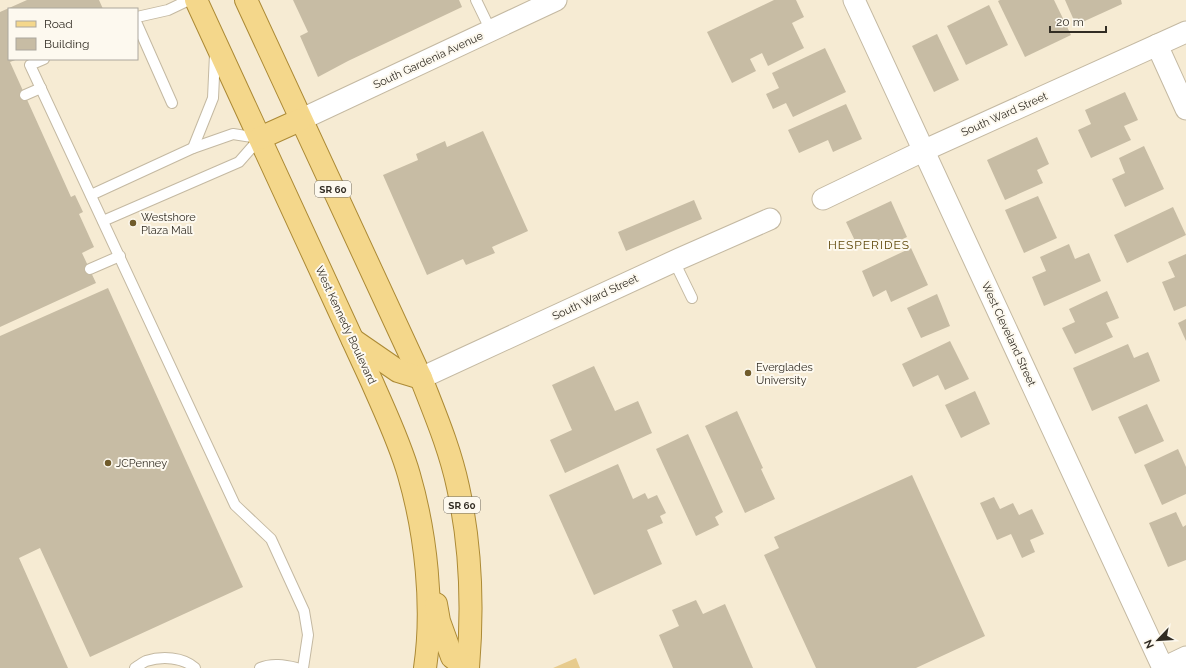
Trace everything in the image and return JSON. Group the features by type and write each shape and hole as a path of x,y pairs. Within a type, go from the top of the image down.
{"main road":[{"name":"West Kennedy Boulevard","path":"196,0 353,340 391,426 409,475 420,524 426,564 428,624 425,668"},
{"name":"SR 60","path":"246,0 300,120 421,378 448,451 458,486 464,518 470,601 470,638 467,668"},
{"path":"260,138 300,120"},
{"path":"353,340 398,371 421,378"},
{"path":"426,564 440,621 452,657 467,668"}],"street":[{"name":"South Gardenia Avenue","path":"300,120 556,0"},
{"name":"West Cleveland Street","path":"854,0 925,150 1163,668"},
{"name":"South Ward Street","path":"823,199 925,150 1186,32"},
{"path":"1157,45 1186,109"},
{"name":"South Ward Street","path":"421,378 770,218"},
{"path":"1163,668 1186,657"}],"lane":[{"path":"138,17 168,10 189,0"},
{"path":"476,0 490,31"},
{"path":"138,26 172,103"},
{"path":"193,148 213,98 216,42"},
{"path":"42,60 30,65 235,505 271,539 304,611 308,635 303,668"},
{"path":"25,95 41,88"},
{"path":"91,195 193,148 233,134 260,138"},
{"path":"103,221 239,162 260,138"},
{"path":"90,269 120,256"},
{"path":"674,261 692,298"},
{"path":"135,668 146,662 166,658 181,660 195,668"},
{"path":"260,668 280,665 297,668"}],"shaded area":[{"path":"576,658 580,668 553,668"}],"building":[{"path":"27,0 99,0 103,8 9,8"},
{"path":"293,0 459,0 462,7 348,61 318,77 300,36 308,32"},
{"path":"774,0 796,0 804,17 792,23 804,48 768,66 762,53 750,59 756,71 732,83 707,32"},
{"path":"1054,0 1071,35 1025,57 998,1"},
{"path":"1065,0 1121,0 1122,4 1076,25"},
{"path":"989,5 1008,45 966,65 947,26"},
{"path":"8,8 8,60 15,60 10,62 71,197 75,195 83,212 79,214 94,247 82,253 96,283 0,327 0,12"},
{"path":"937,34 959,80 934,92 912,46"},
{"path":"825,48 846,92 793,117 786,103 773,109 766,94 779,88 772,73"},
{"path":"1125,92 1138,120 1124,126 1131,140 1091,158 1078,130 1091,124 1085,110"},
{"path":"846,104 862,139 833,152 828,140 799,153 788,130"},
{"path":"483,131 528,231 492,247 495,253 466,265 463,259 427,275 383,175 418,160 416,154 445,141 447,147"},
{"path":"1037,137 1049,164 1037,170 1043,183 1005,200 987,160"},
{"path":"1144,146 1164,189 1125,207 1112,179 1125,173 1119,158"},
{"path":"1038,196 1057,238 1024,253 1005,210"},
{"path":"694,200 702,219 626,251 618,232"},
{"path":"891,201 907,237 877,251 871,239 857,245 846,222"},
{"path":"1173,207 1186,235 1127,263 1114,235"},
{"path":"1069,244 1075,259 1089,253 1101,281 1044,306 1032,277 1046,271 1040,257"},
{"path":"911,248 928,285 891,302 886,290 873,297 862,271"},
{"path":"1186,254 1186,306 1174,311 1162,282 1175,277 1168,262"},
{"path":"108,288 243,587 90,657 40,548 19,558 68,668 0,668 0,336"},
{"path":"1107,291 1119,318 1106,323 1113,337 1075,354 1062,328 1075,322 1069,309"},
{"path":"937,294 950,326 921,338 907,308"},
{"path":"1186,319 1186,341 1178,323"},
{"path":"950,341 969,379 945,390 938,375 913,387 902,364"},
{"path":"1128,344 1134,358 1148,352 1160,381 1092,411 1073,368"},
{"path":"594,366 615,411 638,401 652,433 565,473 550,440 572,430 552,385"},
{"path":"975,391 990,424 961,438 945,405"},
{"path":"1147,404 1164,441 1135,454 1118,417"},
{"path":"737,411 763,468 761,469 775,499 745,513 705,426"},
{"path":"688,434 723,512 715,517 719,525 696,536 656,449"},
{"path":"1178,449 1186,467 1186,494 1162,505 1144,465"},
{"path":"618,464 633,499 645,493 648,499 657,495 666,513 660,516 663,523 647,530 662,564 594,595 549,495"},
{"path":"912,475 985,636 916,668 816,668 764,555 779,548 774,537"},
{"path":"994,497 1000,509 1013,503 1019,515 1032,509 1044,534 1030,540 1035,552 1022,558 1011,534 997,540 980,503"},
{"path":"1176,512 1183,527 1186,525 1186,560 1168,567 1149,523"},
{"path":"696,600 703,614 725,604 753,668 673,668 659,635 679,626 672,610"}],"place":[{"name":"Westshore Plaza Mall","path":"133,223"},
{"name":"Everglades University","path":"748,373"},
{"name":"JCPenney","path":"108,463"}],"district":[{"name":"HESPERIDES","path":"869,245"}]}
